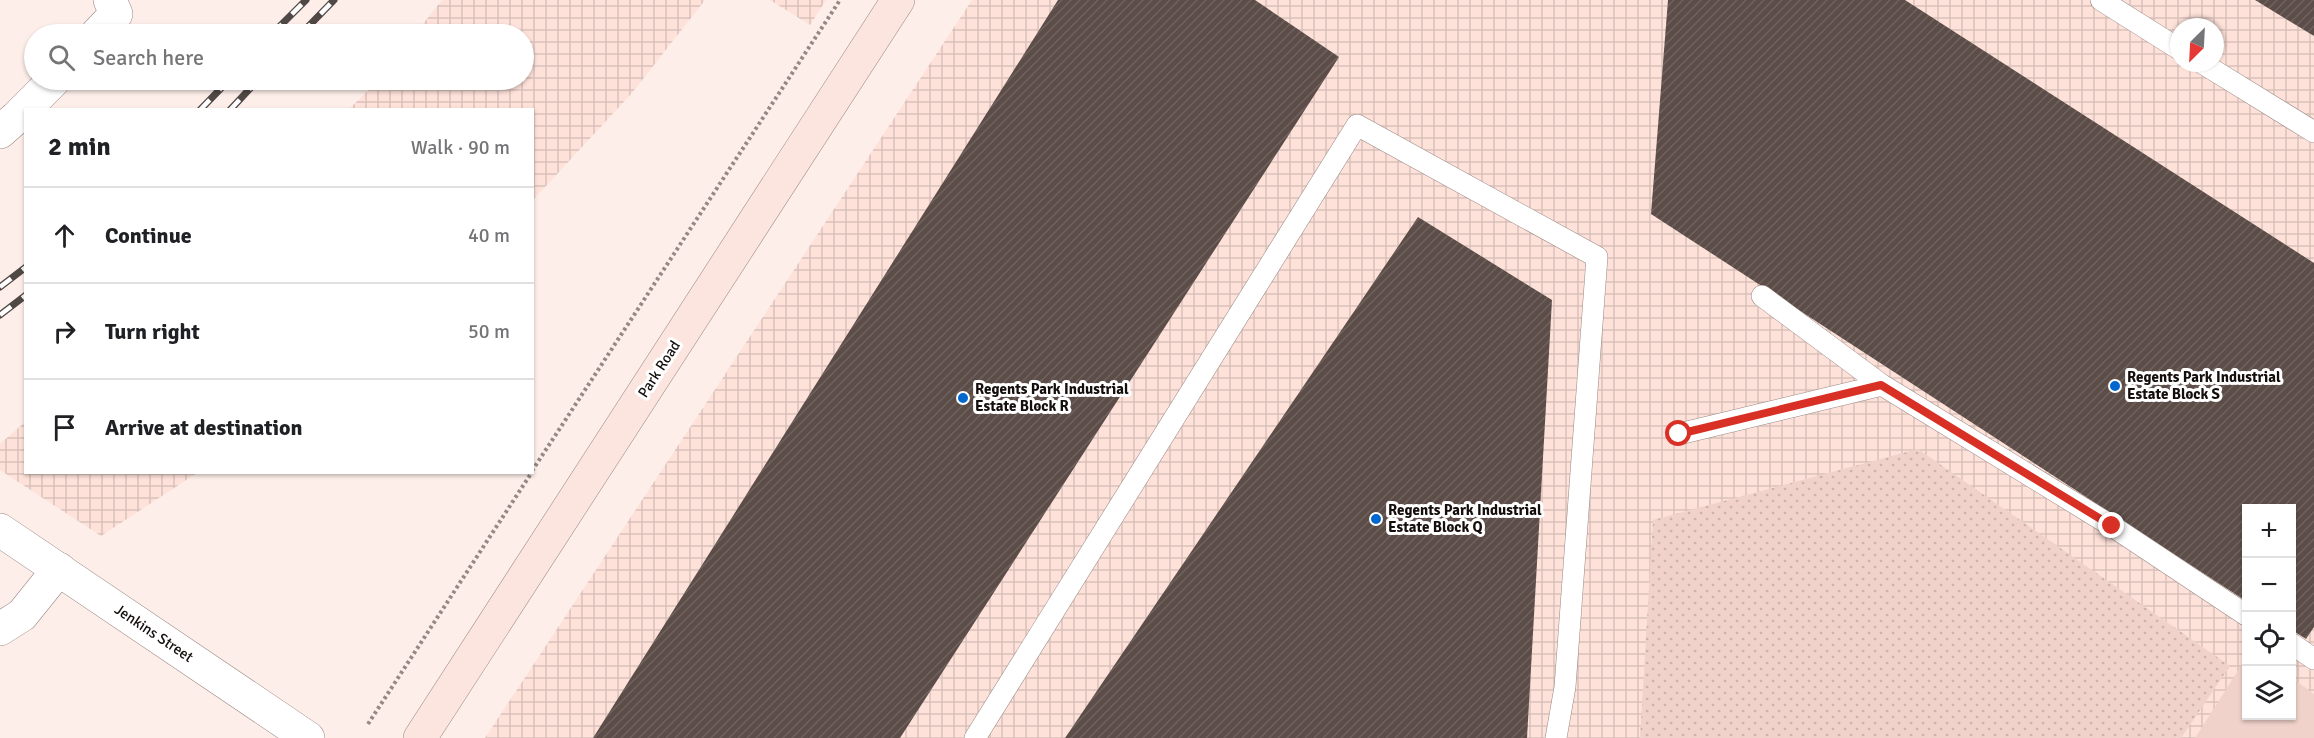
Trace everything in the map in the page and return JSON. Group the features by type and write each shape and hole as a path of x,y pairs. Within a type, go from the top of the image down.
{"main road":[{"name":"Park Road","path":"420,738 898,0"}],"street":[{"path":"106,24 116,14 110,0"},
{"path":"26,108 44,90"},
{"path":"0,132 24,110"},
{"name":"Jenkins Street","path":"0,530 308,738"},
{"path":"0,629 22,615 59,569"}],"lane":[{"path":"2101,0 2170,43"},
{"path":"2217,72 2314,132"},
{"path":"975,738 1357,125 1597,256 1565,687 1556,738"},
{"path":"1762,296 1881,385 2112,526 2242,612"},
{"path":"1679,434 1881,385"},
{"path":"2296,647 2314,659"}],"path":[{"path":"534,469 840,0"},
{"path":"368,724 531,474"}],"shaded area":[{"path":"442,0 705,0 632,93 534,199 534,108 350,108 369,90 534,90 534,24 423,24"},
{"path":"770,0 826,0 810,25"},
{"path":"972,0 2314,0 2314,738 485,738"},
{"path":"24,423 24,474 195,474 101,536 0,470 0,444"},
{"path":"1918,449 2230,666 2181,738 1640,738 1653,520"},
{"path":"2242,664 2242,720 2296,720 2296,681 2314,694 2314,738 2195,738"}],"building":[{"name":"Regents Park Industrial Estate Block R","path":"1058,0 1255,0 1339,57 900,738 593,738"},
{"name":"Regents Park Industrial Estate Block S","path":"1668,0 1905,0 2314,263 2314,627 2306,639 2296,633 2296,504 2242,504 2242,598 1651,214"},
{"path":"2255,0 2314,0 2314,36"},
{"name":"Regents Park Industrial Estate Block Q","path":"1418,217 1552,300 1527,738 1065,738"}],"railway":[{"path":"282,24 306,0"},
{"path":"311,24 334,0"},
{"path":"202,108 219,90"},
{"path":"232,108 249,90"},
{"path":"0,287 24,269"},
{"path":"0,315 24,297"}],"place":[{"name":"Regents Park Industrial Estate Block S","path":"2115,386"},
{"name":"Regents Park Industrial Estate Block R","path":"963,398"},
{"name":"Regents Park Industrial Estate Block Q","path":"1376,519"}],"route":[{"path":"1679,434 1881,385 2112,526"}]}
